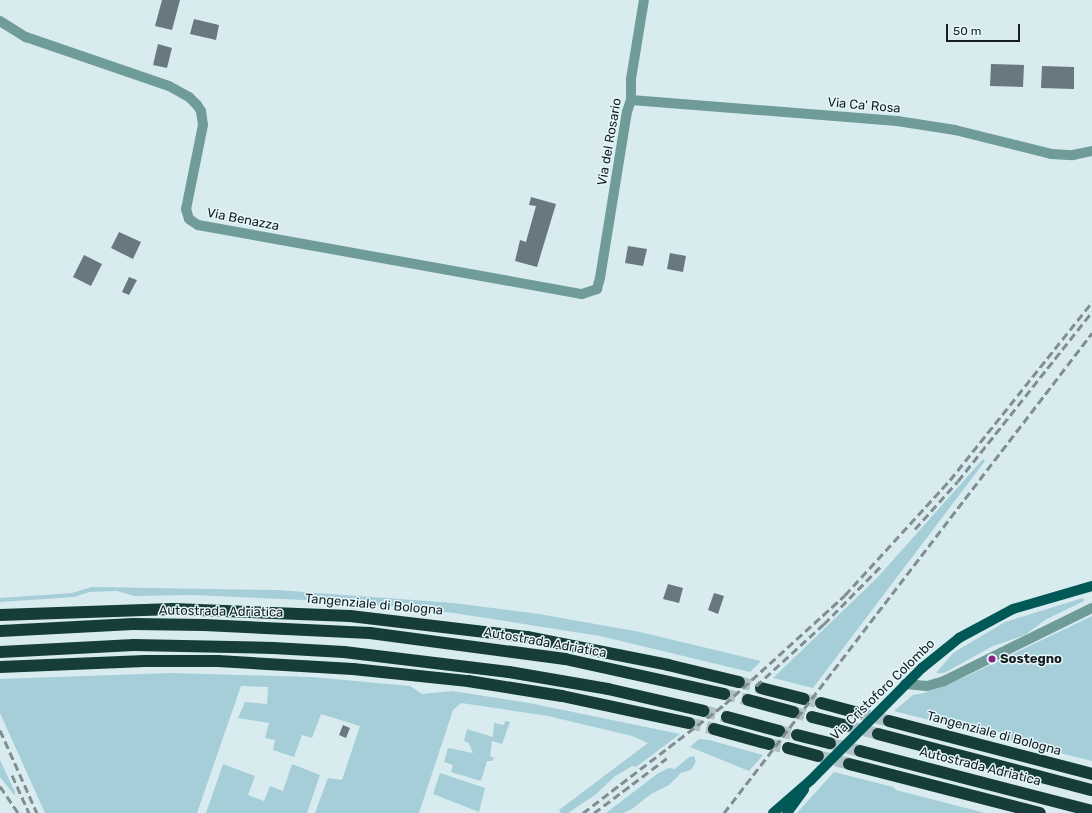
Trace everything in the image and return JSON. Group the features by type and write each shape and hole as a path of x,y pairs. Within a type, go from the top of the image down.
{"highway":[{"name":"Tangenziale di Bologna","path":"0,615 173,609 350,616 527,637 668,665 739,682"},
{"name":"Autostrada Adriatica","path":"0,630 132,624 204,625 377,634 565,659 724,694"},
{"path":"0,652 134,645 273,648 357,653 516,673 608,689 704,711"},
{"path":"0,667 160,661 291,664 353,669 430,676 548,694 689,724"},
{"path":"761,688 804,699"},
{"path":"748,700 793,712"},
{"path":"820,703 858,713"},
{"path":"727,717 779,730"},
{"path":"812,717 847,726"},
{"name":"Tangenziale di Bologna","path":"889,721 1092,773"},
{"path":"714,729 770,744"},
{"name":"Autostrada Adriatica","path":"878,734 1092,790"},
{"path":"797,735 830,743"},
{"path":"788,748 818,756"},
{"name":"Autostrada Adriatica","path":"860,751 1092,810"},
{"path":"849,764 1040,813"},
{"path":"980,797 1026,813"}],"main road":[{"name":"Via Cristoforo Colombo","path":"773,813 811,780 905,684 947,647 990,620 1022,606 1092,586"},
{"name":"Via Cristoforo Colombo","path":"787,813 811,780"}],"street":[{"name":"Via del Rosario","path":"597,288 627,112 631,100 631,79 644,0"},
{"name":"Via Benazza","path":"0,21 26,37 169,86 189,97 197,105 201,110 203,125 186,209 189,219 198,225 582,294 597,288"},
{"name":"Via Ca' Rosa","path":"631,100 897,122 956,130 1051,154 1073,155 1092,151"},
{"path":"905,684 927,686 944,681 1092,608"}],"shaded area":[{"path":"983,459 985,461 813,688 773,678 877,578"},
{"path":"92,587 277,590 454,603 539,614 640,632 761,661 750,672 600,636 454,613 348,602 192,595 134,596 117,591 89,592 74,597 0,602 0,598 72,593"},
{"path":"1083,598 1084,601 1045,620 1025,635 993,646 944,673 936,673 953,653 1005,622"},
{"path":"1092,616 1092,761 1012,741 999,732 975,725 964,729 894,711 913,695 924,693 965,677"},
{"path":"171,673 311,677 410,686 422,694 452,691 529,703 680,734 636,767 632,766 614,777 595,795 568,813 561,813 559,810 648,743 632,736 548,716 461,703 453,710 419,813 315,813 328,778 342,780 360,726 321,714 312,738 302,735 294,757 273,750 275,740 265,738 269,723 238,718 245,702 267,704 268,687 241,686 197,813 45,813 0,713 0,679"},
{"path":"505,721 510,722 502,744 492,741 490,756 494,758 492,761 487,761 481,781 451,772 453,765 444,762 448,748 473,753 469,743 464,741 467,729 493,737 494,723 504,725"},
{"path":"699,739 709,740 763,755 749,771 690,747"},
{"path":"694,756 696,762 691,770 681,773 669,785 651,794 632,809 623,813 606,813 657,774 669,768 675,769 689,757"},
{"path":"0,760 15,792 15,796 0,777"},
{"path":"223,764 255,776 248,795 264,801 270,786 283,791 292,764 320,775 307,813 206,813"},
{"path":"834,772 893,787 896,790 985,813 797,813"},
{"path":"440,773 485,788 479,812 433,794"}],"building":[{"path":"162,0 180,0 172,30 155,26"},
{"path":"194,19 219,25 216,40 190,34"},
{"path":"158,44 172,48 167,68 153,65"},
{"path":"991,64 1024,65 1023,87 990,86"},
{"path":"1042,66 1074,67 1074,89 1041,88"},
{"path":"531,197 556,204 537,267 515,261 520,240 526,242 536,206 529,205"},
{"path":"119,232 141,242 133,259 111,248"},
{"path":"628,246 647,249 643,266 625,263"},
{"path":"670,253 686,256 683,272 667,269"},
{"path":"84,255 102,264 91,286 73,277"},
{"path":"129,277 137,280 129,295 122,292"},
{"path":"668,584 683,588 679,603 663,599"},
{"path":"714,593 724,596 718,614 708,610"},
{"path":"343,725 350,728 346,738 339,735"}],"tunnel":[{"path":"739,682 761,688"},
{"path":"724,694 748,700"},
{"path":"804,699 821,703"},
{"path":"704,711 727,717"},
{"path":"793,712 812,717"},
{"path":"858,713 889,721"},
{"path":"689,723 714,729"},
{"path":"847,726 878,734"},
{"path":"779,731 797,735"},
{"path":"830,743 860,751"},
{"path":"769,744 788,748"},
{"path":"818,756 849,764"}],"railway":[{"path":"583,813 725,704 845,595 950,480 1092,302"},
{"path":"915,529 958,481 1092,312"},
{"path":"724,813 1092,333"},
{"path":"756,686 824,624 883,564"},
{"path":"0,730 37,813"},
{"path":"594,813 667,758"},
{"path":"12,775 29,813"},
{"path":"0,786 18,813"}],"place":[{"name":"Sostegno","path":"992,659"}]}
